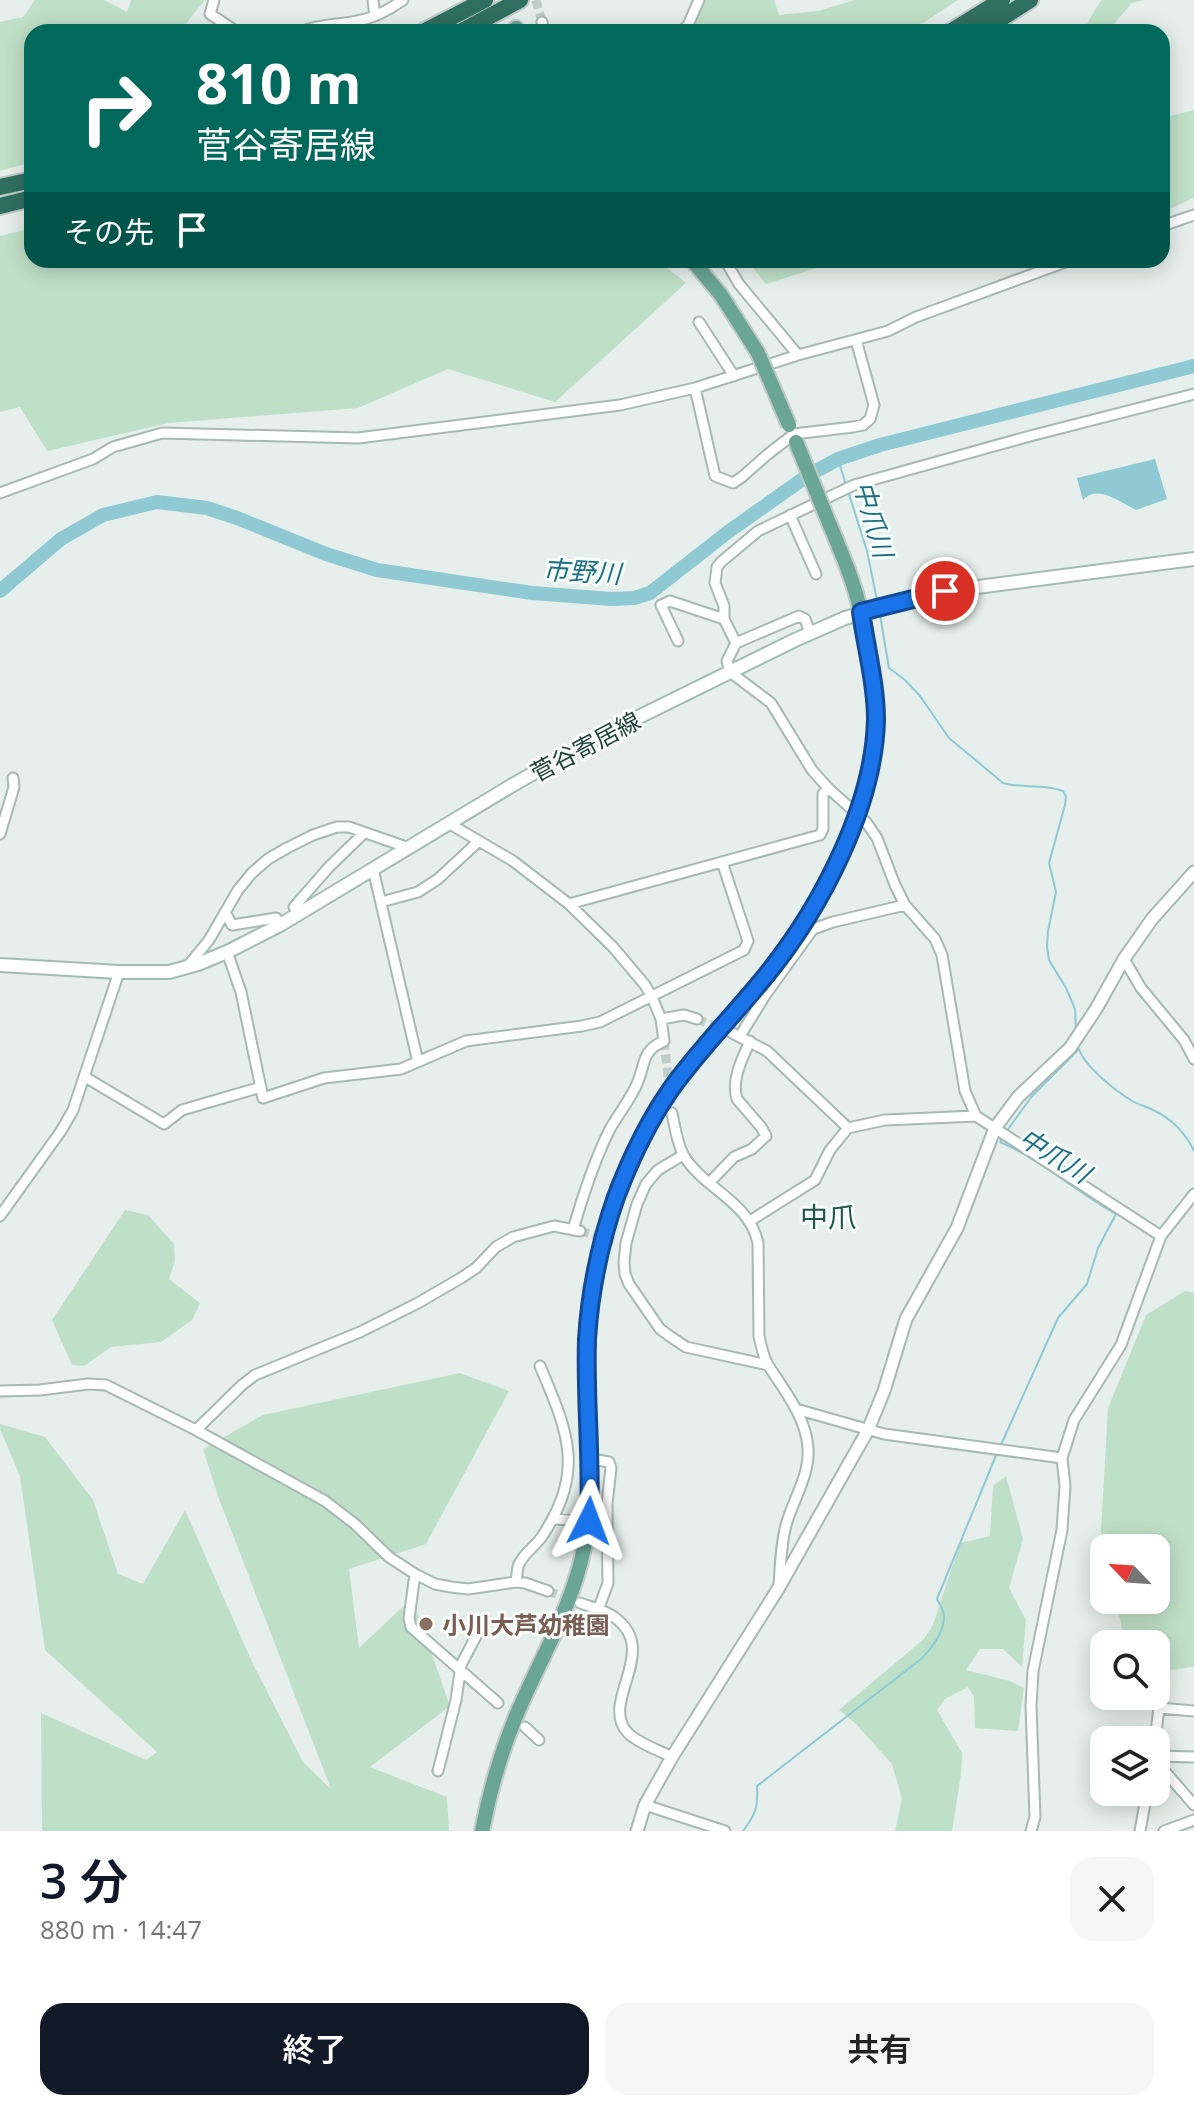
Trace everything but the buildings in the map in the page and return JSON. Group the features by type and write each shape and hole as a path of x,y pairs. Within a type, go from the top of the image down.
{"highway":[{"path":"438,24 485,0"},
{"path":"475,24 520,0"},
{"path":"963,24 1002,0"},
{"path":"992,24 1030,0"},
{"path":"0,187 24,182"},
{"path":"0,206 24,200"}],"main road":[{"path":"482,1831 493,1782 514,1720 576,1580 589,1521 591,1459 587,1340 591,1296 603,1237 617,1195 672,1088 770,971 806,918 836,865 858,815 871,763 876,719 870,658 861,612 823,508 758,353 721,295 699,268"},
{"name":"菅谷寄居線","path":"0,965 119,972 169,972 187,967 227,952 280,925 586,743 810,633 861,612 931,593 1194,559"}],"street":[{"path":"214,0 210,14 225,24"},
{"path":"373,0 375,16"},
{"path":"332,24 375,16 403,0"},
{"path":"688,24 699,0"},
{"path":"1170,223 1194,215"},
{"path":"730,268 739,284 798,355"},
{"path":"0,493 93,459 113,447 162,433 358,438 620,405 695,388 798,355 888,331 916,317 1049,268"},
{"path":"699,322 734,376"},
{"path":"695,388 715,476 733,483 793,434 853,427 863,425 870,419 874,405 856,340"},
{"path":"736,643 724,619 724,606 715,583 717,567 758,531 854,485 1194,394"},
{"path":"790,515 816,574"},
{"path":"678,641 661,605 670,601 724,619"},
{"path":"810,633 805,619 799,616 736,643 727,661 730,672 771,703 812,770 866,822 877,838 905,905 935,939 942,955 965,1091 976,1116 1161,1236"},
{"path":"0,834 14,787 13,778"},
{"path":"569,904 820,835 823,829 823,794 828,788"},
{"path":"196,1430 255,1375 360,1332 418,1303 476,1268 496,1247 513,1237 554,1226 576,1230 590,1175 610,1130 635,1088 646,1055 654,1045 664,1041 661,1019 652,997 613,947 569,904 513,861 450,824"},
{"path":"187,967 209,940 238,890 252,873 287,848 313,835 337,827 349,827 409,848"},
{"path":"298,914 294,907 364,833"},
{"path":"381,902 418,892 438,879 479,841"},
{"path":"227,952 241,992 263,1098 324,1078 401,1069 466,1041 600,1022 744,950 747,937 722,862"},
{"path":"373,869 418,1062"},
{"path":"637,1831 645,1805 672,1757 778,1589 868,1430 884,1391 906,1319 957,1228 995,1128 1018,1097 1070,1048 1152,919 1194,872"},
{"path":"709,1183 734,1157 752,1149 766,1136 735,1094 741,1037 766,994 813,929 905,905"},
{"path":"225,912 232,925 276,918 280,925"},
{"path":"1124,959 1141,988 1184,1040 1194,1059"},
{"path":"0,1216 73,1110 119,972"},
{"path":"661,1019 684,1015 697,1019"},
{"path":"741,1037 767,1051 848,1128"},
{"path":"85,1077 164,1124 182,1110 261,1087"},
{"path":"672,1113 683,1155 750,1221 758,1243 759,1336 768,1365 796,1409 808,1447 806,1468 784,1537 778,1589"},
{"path":"750,1221 815,1180 830,1150 848,1128 885,1120 976,1116"},
{"path":"683,1155 658,1170 646,1184 637,1204 624,1262 629,1284 660,1329 686,1347 768,1365"},
{"path":"1031,1831 1035,1817 1031,1706 1033,1671 1062,1530 1065,1486 1062,1458 1074,1420 1121,1345 1161,1236 1194,1194"},
{"path":"614,1241 626,1243"},
{"path":"516,1582 519,1563 542,1538 553,1519 566,1489 568,1473 566,1436 559,1410 540,1366"},
{"path":"0,1391 106,1385 325,1501 355,1524 389,1557 435,1584 468,1589 516,1582 548,1591"},
{"path":"796,1409 884,1434 1062,1458"},
{"path":"591,1459 605,1460 611,1468 607,1504 608,1583 598,1610"},
{"path":"553,1519 589,1521"},
{"path":"415,1574 409,1618 411,1627 498,1703"},
{"path":"580,1603 617,1619 628,1634 632,1645 631,1672 623,1689 621,1709 627,1732 672,1757"},
{"path":"438,1771 456,1700 460,1669 485,1619"},
{"path":"1157,1726 1159,1708 1194,1711"},
{"path":"525,1727 539,1740"},
{"path":"1170,1755 1194,1757"},
{"path":"1170,1775 1193,1803"},
{"path":"645,1805 725,1831"},
{"path":"1140,1831 1144,1806"},
{"path":"1164,1831 1194,1820"}],"green space":[{"path":"35,0 104,0 127,12 131,0 205,0 186,24 24,24 24,164 0,171 0,22 23,17"},
{"path":"705,0 774,0 779,15 818,11 855,0 958,0 921,24 693,24"},
{"path":"1101,0 1144,0 1132,3 1114,24 1087,24"},
{"path":"1194,110 1194,198 1170,208 1170,116"},
{"path":"24,230 24,268 667,268 686,283 555,402 448,369 358,408 169,423 47,451 20,407 0,412 0,236"},
{"path":"753,268 817,268 766,284"},
{"path":"125,1210 148,1215 174,1244 175,1261 169,1279 200,1303 192,1320 161,1342 111,1347 84,1366 72,1365 52,1320"},
{"path":"1185,1291 1194,1293 1194,1667 1170,1670 1170,1630 1122,1630 1119,1614 1170,1614 1170,1534 1102,1534 1101,1531 1108,1408 1146,1315"},
{"path":"460,1373 509,1391 426,1544 349,1569 359,1648 412,1598 450,1706 370,1767 447,1797 449,1831 42,1831 41,1713 146,1760 157,1752 45,1650 20,1476 0,1424 45,1437 93,1500 118,1574 143,1584 185,1510 252,1662 303,1762 331,1789 219,1499 203,1449 263,1415"},
{"path":"1006,1476 1023,1539 1009,1588 1026,1620 1022,1667 1003,1649 980,1649 966,1670 1010,1681 1024,1688 1018,1731 975,1728 974,1697 968,1687 945,1699 937,1710 962,1753 952,1831 895,1831 902,1799 892,1764 839,1710 924,1639 933,1625 960,1543 990,1536 993,1486"}],"water":[{"path":"1155,459 1167,499 1136,510 1102,494 1083,500 1077,478"}],"waterway":[{"name":"市野川","path":"0,591 61,539 103,515 157,502 207,508 326,554 377,570 532,593 634,598 650,593 728,532 807,476 838,459 880,445 1194,366"},
{"name":"中爪川","path":"838,459 846,485"},
{"name":"中爪川","path":"848,491 867,551 878,605"},
{"name":"中爪川","path":"880,615 889,668 920,696 949,738 1003,783 1056,789 1063,791 1066,797 1049,863 1056,892 1047,947 1049,960 1075,1009 1076,1031"},
{"path":"1079,1049 1094,1071 1110,1085 1173,1123 1194,1151"},
{"name":"中爪川","path":"1006,1132 1032,1096 1079,1049"},
{"name":"中爪川","path":"1000,1447 1058,1318 1087,1284 1098,1248 1116,1214 1000,1142 1003,1137"},
{"name":"中爪川","path":"743,1831 755,1810 757,1786 921,1659 934,1643 944,1617 937,1599 997,1453"}],"tunnel":[{"path":"536,0 542,22"},
{"path":"697,1019 723,1029"},
{"path":"664,1041 672,1113"},
{"path":"580,1231 614,1241"},
{"path":"548,1591 580,1603"}],"place":[{"name":"小川大芦幼稚園","path":"426,1624"}],"district":[{"name":"中爪","path":"828,1216"}],"route":[{"path":"589,1521 591,1477 587,1340 591,1296 603,1237 617,1195 642,1139 672,1088 770,971 806,918 836,865 858,815 871,763 876,719 870,658 861,612 945,591"}]}
